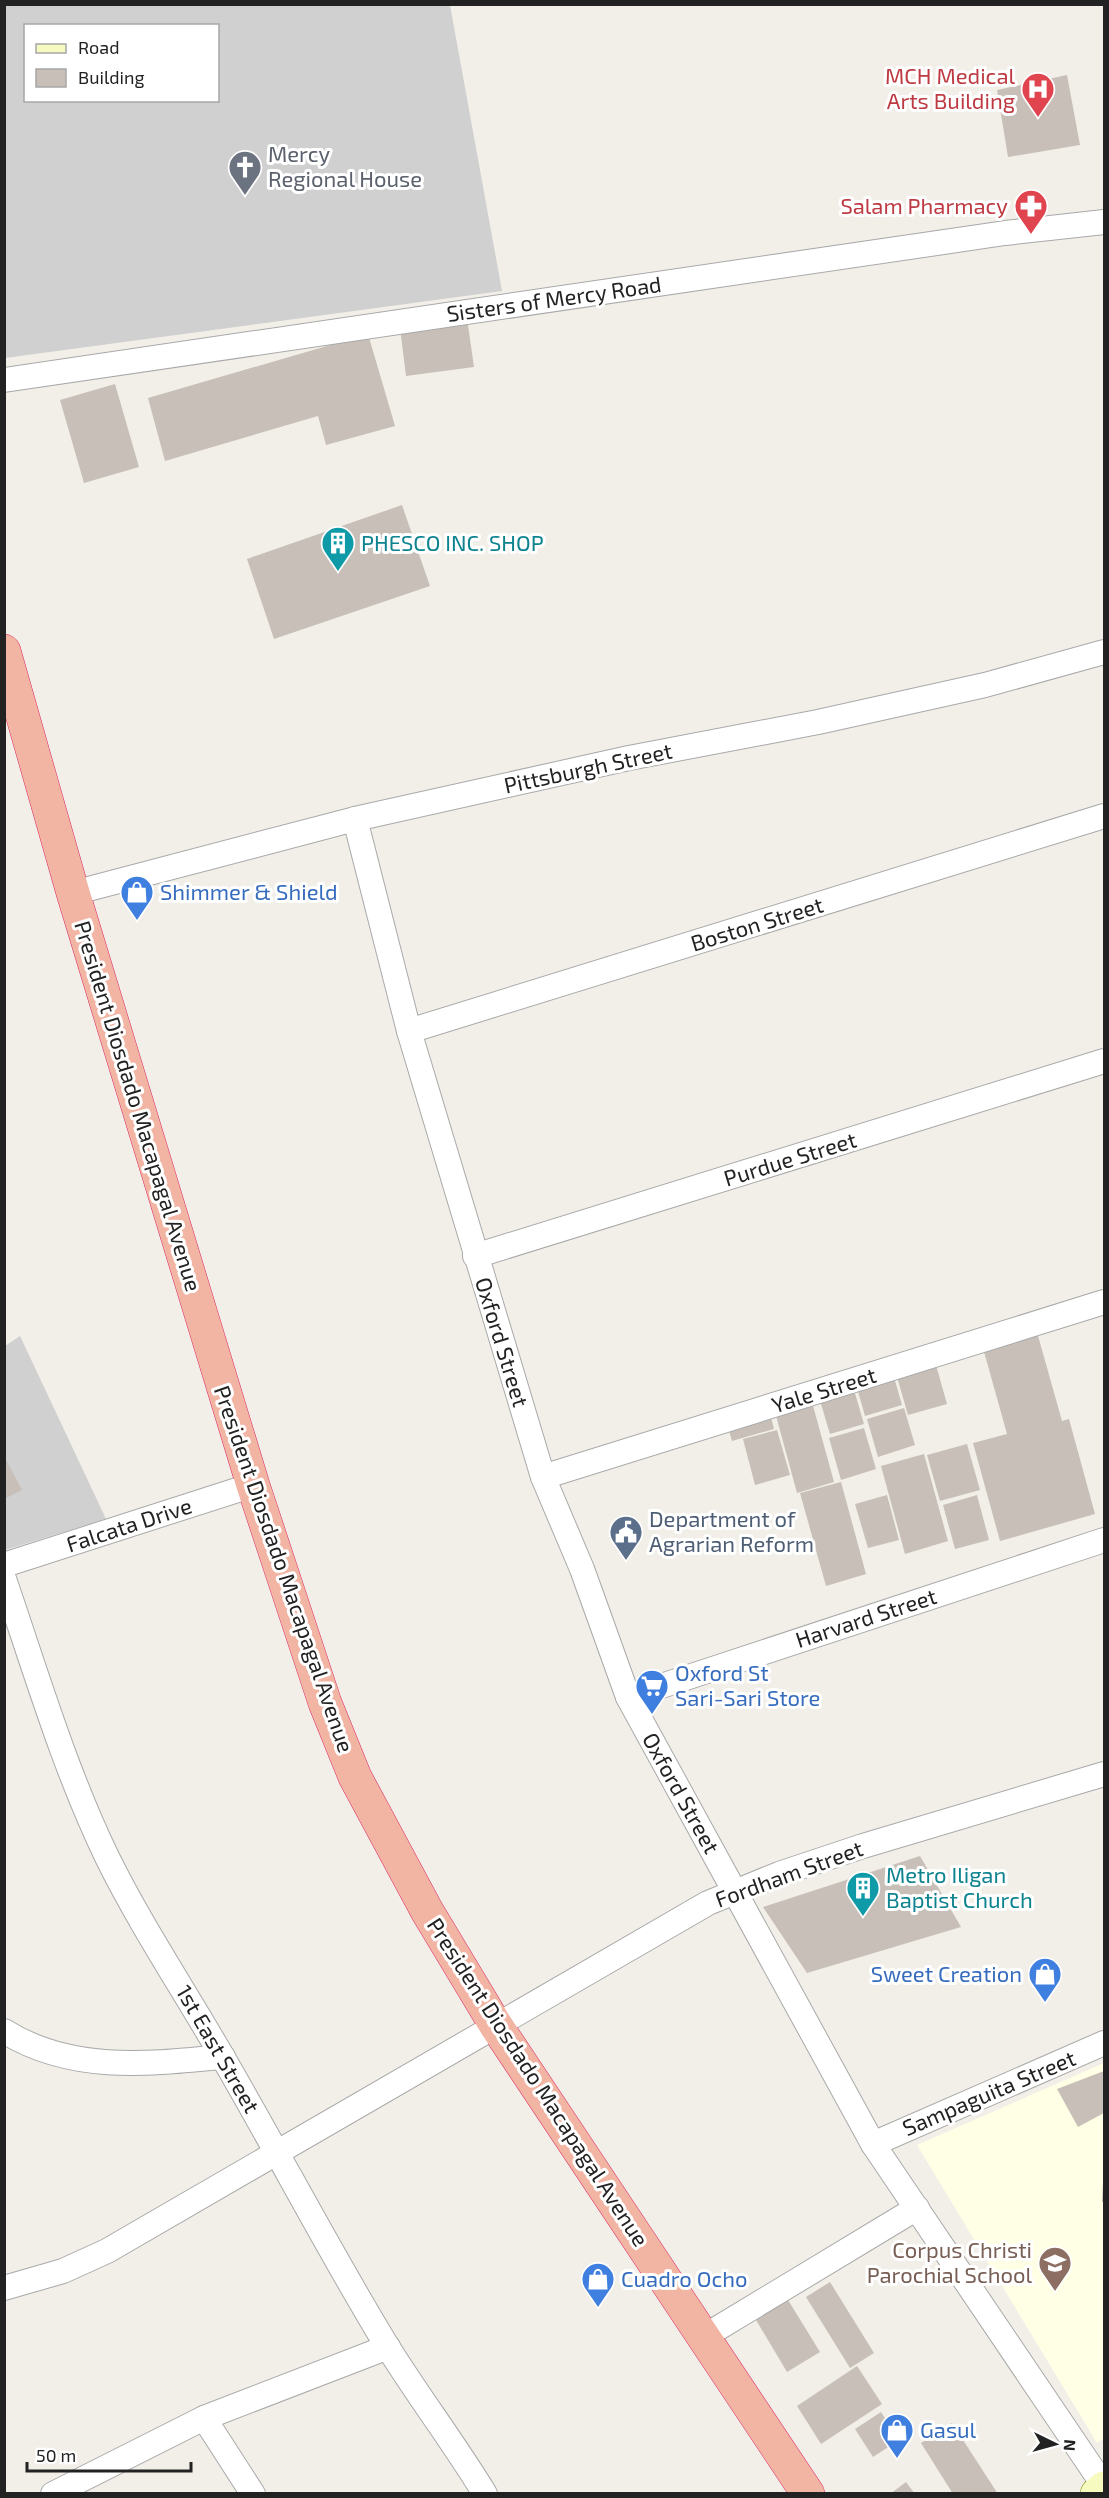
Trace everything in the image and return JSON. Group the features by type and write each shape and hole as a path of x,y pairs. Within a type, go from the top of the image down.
{"highway":[{"name":"President Diosdado Macapagal Avenue","path":"4,651 73,894 253,1485 325,1703 355,1777 427,1911 495,2025 808,2493"}],"main road":[{"path":"1096,2493 1104,2487"}],"street":[{"name":"Sisters of Mercy Road","path":"4,380 1005,233 1104,222"},
{"name":"Pittsburgh Street","path":"73,894 355,819 629,758 818,722 963,690 1104,652"},
{"name":"Boston Street","path":"409,1031 1104,816"},
{"name":"Oxford Street","path":"355,819 409,1031 543,1478 582,1569 628,1697 873,2144 1104,2487"},
{"name":"Purdue Street","path":"475,1256 1104,1061"},
{"name":"Yale Street","path":"543,1478 1104,1302"},
{"name":"Falcata Drive","path":"4,1565 253,1485"},
{"name":"Harvard Street","path":"628,1697 1104,1540"},
{"name":"1st East Street","path":"4,1579 58,1739 107,1857 131,1903 223,2057 388,2347 485,2493"},
{"name":"Fordham Street","path":"4,2288 63,2271 107,2251 278,2154 674,1922 735,1892 779,1874 863,1846 1104,1774"},
{"path":"4,2031 60,2055 111,2063 155,2063 223,2057"},
{"name":"Sampaguita Street","path":"873,2144 1104,2043"},
{"path":"705,2336 917,2208"},
{"path":"52,2493 204,2418 388,2347"},
{"path":"204,2418 253,2493"}],"shaded area":[{"name":"Mercy Regional House","path":"4,5 450,5 502,291 5,358"},
{"path":"20,1336 106,1519 5,1550 5,1346"},
{"name":"Corpus Christi Parochial School","path":"1104,2063 1104,2438 1097,2443 917,2145"}],"building":[{"name":"MCH Medical Arts Building","path":"1067,75 1080,145 1008,157 997,90"},
{"path":"467,318 474,367 406,376 400,328"},
{"path":"368,334 395,426 326,445 318,416 165,461 148,398"},
{"path":"115,384 139,467 84,483 60,400"},
{"name":"PHESCO INC. SHOP","path":"402,505 430,586 274,639 247,559"},
{"path":"1035,1325 1062,1421 1069,1419 1095,1514 1000,1541 973,1443 1007,1434 981,1341"},
{"path":"936,1365 947,1404 908,1415 897,1377"},
{"path":"894,1377 902,1405 865,1416 857,1388"},
{"path":"852,1383 864,1424 830,1434 818,1394"},
{"path":"767,1401 774,1429 732,1441 724,1413"},
{"path":"812,1402 834,1482 797,1493 775,1412"},
{"path":"904,1408 915,1445 878,1457 867,1419"},
{"path":"864,1428 876,1469 841,1480 829,1438"},
{"path":"777,1430 790,1475 755,1485 743,1439"},
{"path":"967,1444 980,1490 940,1501 927,1455"},
{"path":"924,1454 948,1541 905,1554 881,1466"},
{"path":"4,1456 22,1490 4,1499"},
{"path":"841,1482 866,1574 826,1586 800,1493"},
{"path":"887,1495 899,1540 868,1548 855,1504"},
{"path":"977,1495 989,1540 955,1549 943,1505"},
{"name":"Metro Iligan Baptist Church","path":"920,1856 961,1927 807,1973 763,1907"},
{"path":"1104,2071 1104,2113 1078,2127 1057,2089"},
{"path":"1103,2181 1104,2202 1102,2202"},
{"path":"830,2282 874,2353 850,2368 806,2297"},
{"path":"785,2295 820,2352 787,2372 753,2315"},
{"path":"857,2366 882,2404 821,2444 797,2406"},
{"path":"881,2412 899,2440 873,2457 855,2429"},
{"path":"952,2423 998,2494 953,2494 921,2443"},
{"path":"906,2482 915,2494 890,2494"}],"place":[{"name":"MCH Medical Arts Building","path":"1038,118"},
{"name":"Mercy Regional House","path":"245,196"},
{"name":"Salam Pharmacy","path":"1031,235"},
{"name":"PHESCO INC. SHOP","path":"338,572"},
{"name":"Shimmer & Shield","path":"137,921"},
{"name":"Department of Agrarian Reform","path":"626,1561"},
{"name":"Oxford St Sari-Sari Store","path":"652,1715"},
{"name":"Metro Iligan Baptist Church","path":"863,1917"},
{"name":"Sweet Creation","path":"1045,2003"},
{"name":"Corpus Christi Parochial School","path":"1055,2292"},
{"name":"Cuadro Ocho","path":"598,2308"},
{"name":"Gasul","path":"897,2459"}]}
